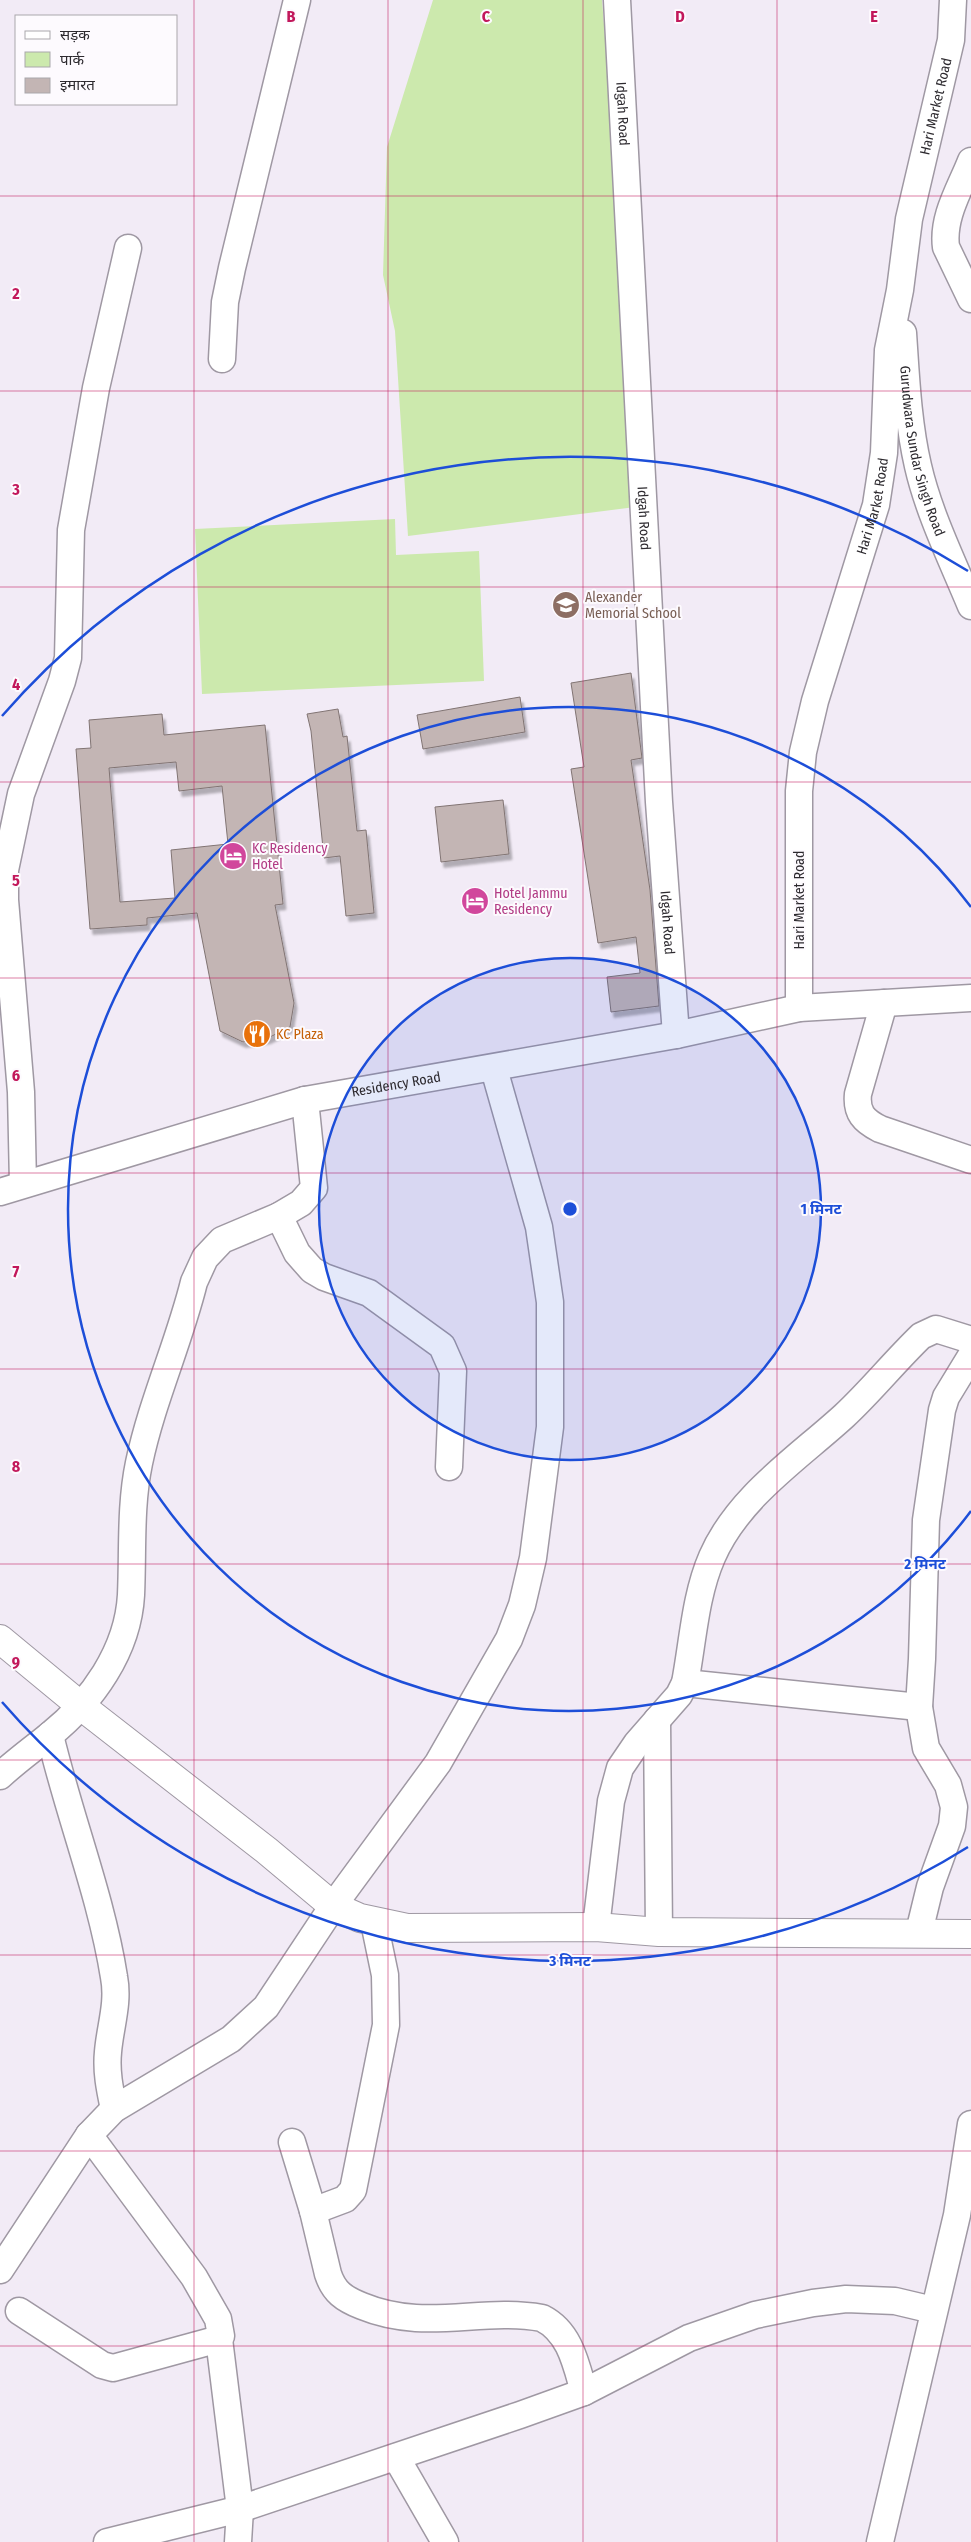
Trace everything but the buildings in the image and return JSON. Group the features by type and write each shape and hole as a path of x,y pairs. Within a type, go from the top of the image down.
{"main road":[{"path":"0,1638 81,1706 266,1850 333,1906 374,1922 407,1928 596,1927 659,1932 919,1932 971,1934"}],"street":[{"path":"222,360 225,302 232,268 297,0"},
{"name":"Idgah Road","path":"617,0 659,802 676,1035"},
{"name":"Hari Market Road","path":"799,1008 799,791 803,752 815,701 876,505 884,453 888,350 900,290 909,219 952,40 953,0"},
{"path":"971,161 949,216 945,238 946,247 971,298"},
{"path":"11,1188 20,1092 5,900 5,870 22,794 62,681 68,658 71,530 96,388 128,248"},
{"name":"Gurudwara Sundar Singh Road","path":"900,290 909,414 918,466 928,504 971,606"},
{"name":"Residency Road","path":"11,1188 306,1100 494,1069 676,1035 799,1008 971,998"},
{"path":"884,1004 858,1094 856,1105 861,1116 868,1123 880,1129 971,1160"},
{"path":"0,2270 89,2135 114,2109 231,2039 252,2022 266,2007 333,1906 438,1763 491,1674 509,1639 522,1605 533,1558 550,1427 550,1302 539,1227 494,1069"},
{"path":"0,1776 50,1735 81,1706 116,1656 127,1624 134,1500 139,1463 194,1282 205,1258 222,1240 279,1216 301,1203 314,1188 306,1100"},
{"path":"279,1216 297,1253 312,1270 369,1293 442,1346 453,1370 449,1467"},
{"path":"596,1927 611,1801 620,1768 637,1742 679,1695 685,1683 701,1585 713,1555 752,1499 786,1466 845,1416 921,1336 936,1329 971,1340"},
{"path":"919,1932 930,1887 946,1847 954,1807 948,1785 926,1748 919,1707 926,1520 939,1428 946,1397 971,1356"},
{"path":"685,1683 919,1707"},
{"path":"657,1720 659,1932"},
{"path":"50,1735 61,1782 89,1872 114,1978 116,1997 108,2052 107,2077 114,2109"},
{"path":"313,2211 345,2199 353,2190 386,2026 385,1976 374,1922"},
{"path":"880,2542 933,2310 957,2215 971,2124"},
{"path":"89,2135 194,2277 218,2319 222,2331 219,2340 240,2508 238,2542"},
{"path":"292,2142 313,2211 331,2284 341,2296 381,2314 413,2319 485,2316 542,2318 550,2322 570,2345 584,2392"},
{"path":"122,2540 240,2508 396,2457 584,2392 689,2338 755,2315 812,2303 846,2299 895,2301 933,2310"},
{"path":"19,2311 102,2366 113,2368 219,2340"},
{"path":"396,2457 445,2542"}],"green space":[{"path":"433,0 602,0 643,506 408,536 395,331 383,275 387,147"},
{"path":"395,519 396,555 479,551 484,681 202,694 195,529"}],"place":[{"name":"Alexander Memorial School","path":"566,605"},
{"name":"KC Residency Hotel","path":"233,856"},
{"name":"Hotel Jammu Residency","path":"475,901"},
{"name":"KC Plaza","path":"257,1034"}]}
